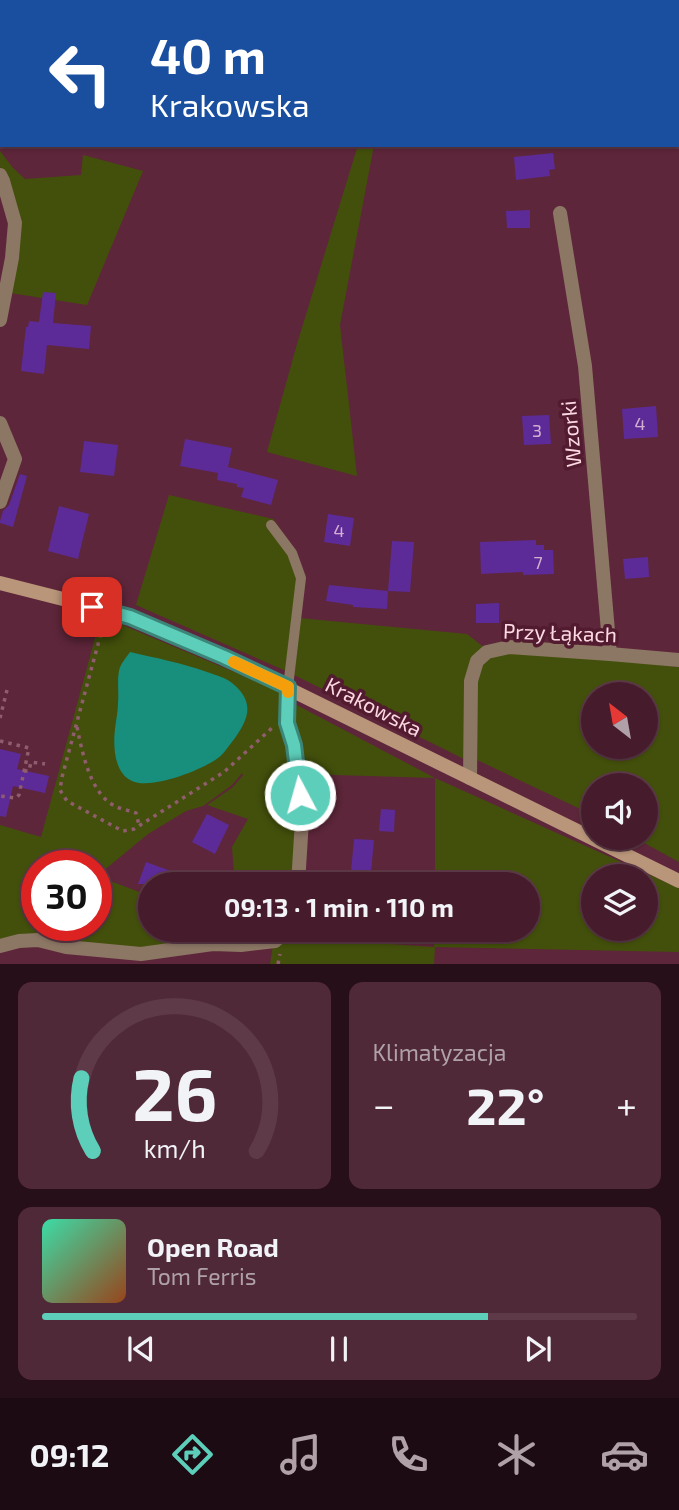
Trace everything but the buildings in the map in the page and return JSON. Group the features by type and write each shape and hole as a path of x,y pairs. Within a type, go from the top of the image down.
{"street":[{"path":"0,175 15,223 12,258 0,320"},
{"name":"Wzorki","path":"560,213 585,366 610,654"},
{"path":"0,423 15,459 0,502"},
{"name":"Krakowska","path":"0,583 130,617 224,657 679,881"},
{"name":"Przy Łąkach","path":"470,778 471,681 477,661 487,652 509,647 679,660"},
{"path":"288,687 287,723 294,745 302,820 299,872"},
{"path":"0,946 38,940 66,947 141,954 213,944 266,942"}],"lane":[{"path":"271,525 292,553 300,578 288,687"}],"path":[{"path":"108,611 61,783 60,790 67,801 123,831 128,831 224,772 274,726 287,709"},
{"path":"0,718 7,690"},
{"path":"76,725 86,765 95,784 110,804 136,813 139,826"},
{"path":"0,741 29,748 19,795 16,798 0,796"},
{"path":"24,771 29,771 31,762 45,764"}],"shaded area":[{"path":"357,147 374,147 340,325 357,476 267,452"},
{"path":"0,151 25,179 81,175 83,155 143,171 87,305 10,293 19,223 7,179 0,167"},
{"path":"169,495 273,519 295,550 299,618 467,634 485,648 473,658 466,760 286,671 136,605"},
{"path":"101,616 284,693 298,823 294,872 234,872 232,847 248,819 207,805 233,787 242,773 232,785 203,806 186,811 148,834 112,864 112,850 21,850 21,941 0,939 0,825 41,837"},
{"path":"508,651 679,667 679,862 657,850 658,773 581,773 581,809 475,759 474,696 477,672 479,665 492,655"},
{"path":"130,652 217,675 239,690 247,703 244,723 220,756 200,768 151,783 132,781 121,772 116,758 114,736 118,679 122,663"},
{"path":"291,702 435,778 301,774"},
{"path":"435,778 581,844 581,850 595,850 626,864 581,864 581,941 658,941 658,879 679,888 679,952 435,947 434,964 270,964 273,945 278,942 360,942 434,947 434,942 540,942 540,872 435,872"},
{"path":"112,882 138,891 138,942 221,942 141,950 26,941 112,941"}],"slow traffic":[{"path":"234,662 288,687 288,692"}],"route":[{"path":"92,607 130,617 288,687 287,723 294,745 300,795"}]}
